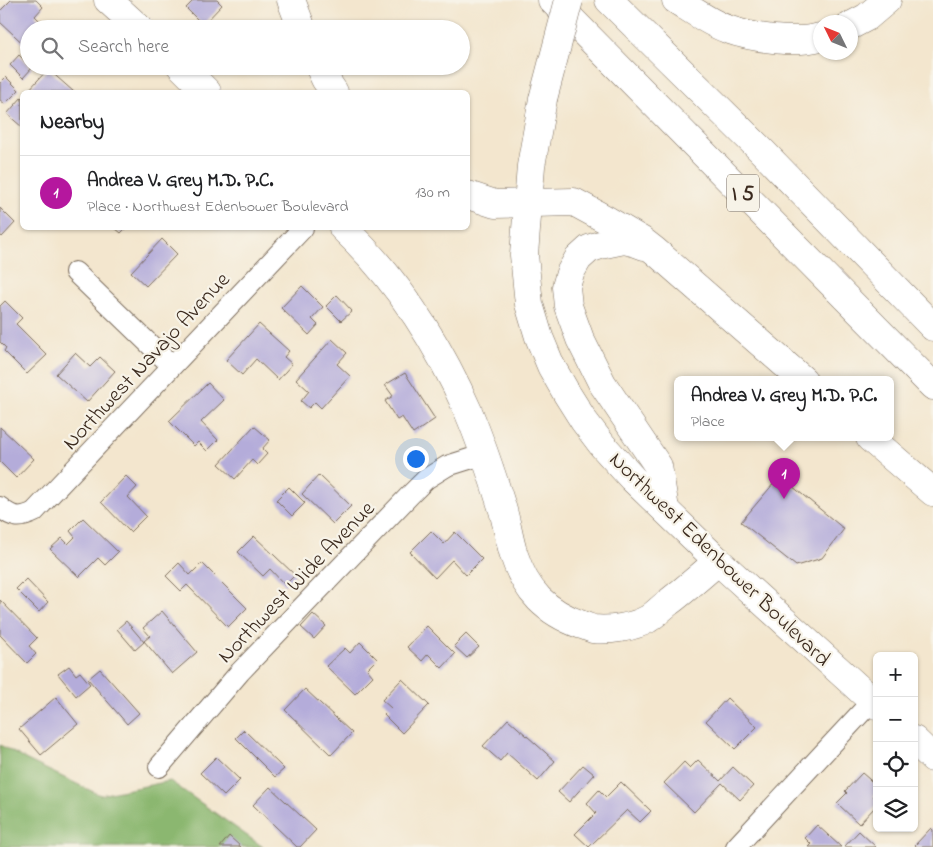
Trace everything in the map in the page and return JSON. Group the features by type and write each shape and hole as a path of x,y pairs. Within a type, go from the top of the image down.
{"main road":[{"path":"108,0 130,20"},
{"path":"291,0 299,20"},
{"name":"I 5","path":"552,0 933,386"},
{"name":"Northwest Edenbower Boulevard","path":"570,0 543,100 531,166 524,255 529,304 539,337 551,366 566,394 584,421 632,478 718,561 873,702"},
{"name":"I 5","path":"609,0 760,149 933,327"},
{"path":"676,0 726,29 758,37 788,40 813,39"},
{"path":"858,22 867,17 887,0"},
{"path":"190,75 205,90"},
{"path":"323,75 333,90"},
{"path":"470,196 494,204 574,202 608,220 655,251 799,376"},
{"path":"345,230 375,261 401,295 421,323 449,371 468,411 485,454 514,555 524,579 545,606 577,623 593,628 613,629 632,626 649,618 718,561"},
{"path":"655,251 624,240 589,249 578,259 570,273 566,287 568,306 580,339 602,384 658,466 665,509"},
{"path":"874,441 933,492"},
{"path":"916,742 933,758"}],"street":[{"name":"Northwest Navajo Avenue","path":"0,507 8,514 18,517 34,512 301,230"},
{"path":"75,272 172,366"},
{"name":"Northwest Wide Avenue","path":"159,767 240,672 426,479 447,466 485,454"},
{"path":"736,847 873,704"}],"green space":[{"path":"0,745 100,795 170,781 263,847 0,847"}],"building":[{"path":"11,0 36,0 43,7 35,16 39,20 20,20 20,41 0,22 0,11"},
{"path":"194,0 217,0 222,5 208,20 198,20 186,8"},
{"path":"19,55 20,75 10,65"},
{"path":"43,75 55,75 72,90 29,90"},
{"path":"6,77 19,90 5,104 0,100 0,83"},
{"path":"20,99 20,125 7,114"},
{"path":"0,208 15,223 2,237 0,235"},
{"path":"162,239 177,254 146,286 131,272"},
{"path":"302,286 323,307 312,319 318,325 309,335 281,308"},
{"path":"337,295 352,311 341,321 326,306"},
{"path":"5,301 22,318 16,324 47,355 27,374 4,351 6,348 0,342 0,306"},
{"path":"259,324 289,351 284,357 292,364 278,380 256,359 242,375 226,360"},
{"path":"332,339 347,353 337,364 350,376 321,408 315,402 309,408 301,401 309,391 296,379"},
{"path":"75,353 90,367 100,357 115,371 87,402 56,374"},
{"path":"405,373 435,419 413,434 402,417 397,420 385,401 393,396 385,385"},
{"path":"208,383 224,400 201,422 218,440 207,451 198,442 194,446 169,421"},
{"path":"254,426 270,440 262,449 267,454 257,465 252,460 235,479 219,464"},
{"path":"0,427 34,459 16,478 0,462"},
{"path":"319,475 351,506 333,524 302,494"},
{"path":"126,476 137,487 128,497 146,516 130,532 101,502"},
{"path":"780,476 844,529 822,558 796,566 741,522"},
{"path":"289,487 305,503 292,516 276,500"},
{"path":"83,518 118,552 105,565 98,558 79,577 50,549 62,538 68,544 75,537 70,531"},
{"path":"431,531 444,544 455,532 482,559 466,575 452,560 435,578 410,552"},
{"path":"254,536 295,575 285,585 270,569 263,576 238,552"},
{"path":"179,563 190,575 202,563 247,608 228,627 187,585 181,591 166,576"},
{"path":"26,579 48,602 39,612 16,589"},
{"path":"0,600 37,638 29,646 36,654 27,663 0,635"},
{"path":"162,611 197,652 172,674 144,641 150,636 143,628"},
{"path":"313,614 326,626 314,639 301,627"},
{"path":"126,621 144,642 135,650 117,629"},
{"path":"427,626 455,654 442,668 428,654 422,661 407,647"},
{"path":"466,634 479,647 467,658 454,646"},
{"path":"360,642 377,659 367,669 373,676 355,694 326,666 345,648 350,653"},
{"path":"69,666 76,675 80,672 90,684 76,696 58,674"},
{"path":"100,669 139,713 127,724 88,679"},
{"path":"402,679 429,705 402,733 384,715 391,708 382,700"},
{"path":"305,689 352,733 331,755 285,710"},
{"path":"56,697 78,724 41,755 19,729"},
{"path":"727,698 757,727 735,749 706,721"},
{"path":"508,719 555,761 538,781 507,753 500,761 483,746"},
{"path":"244,730 284,769 275,777 236,738"},
{"path":"216,757 240,780 224,796 200,773"},
{"path":"698,760 720,781 733,767 753,786 740,800 722,783 694,812 664,783 684,762 690,768"},
{"path":"583,765 594,774 569,802 558,792"},
{"path":"862,773 873,783 873,809 859,824 837,803 847,793 845,791"},
{"path":"621,782 651,811 640,822 627,810 589,847 575,834 596,813 587,803 599,790 606,797"},
{"path":"270,787 316,830 300,847 297,847 253,805"},
{"path":"817,825 841,847 808,847 811,844 805,838"},
{"path":"931,828 933,830 933,847 917,847 915,845"},
{"path":"859,831 876,847 844,847"},
{"path":"229,836 241,847 220,847"}],"place":[{"name":"Andrea V. Grey M.D. P.C.","path":"784,499"}]}
